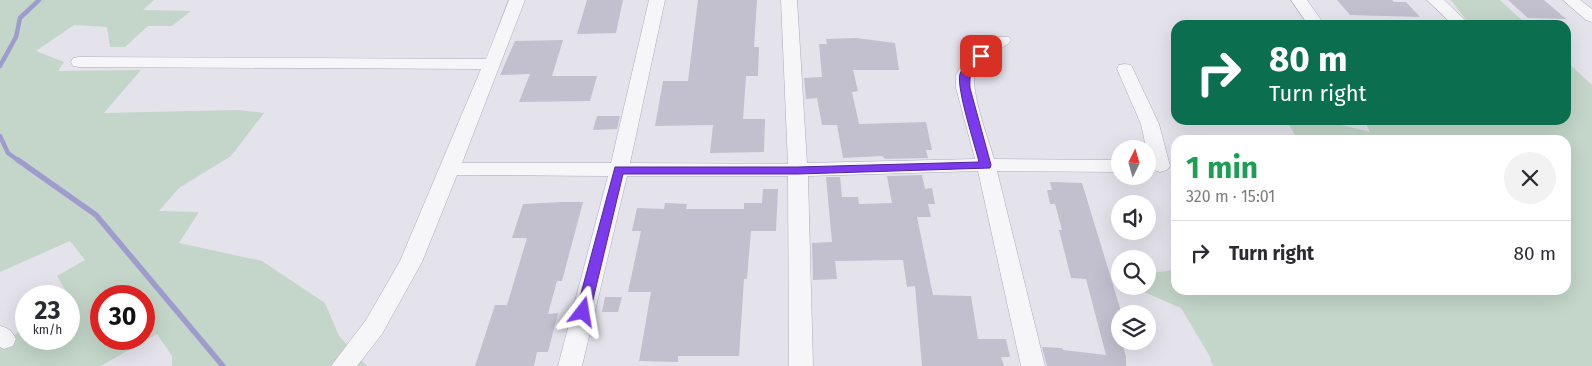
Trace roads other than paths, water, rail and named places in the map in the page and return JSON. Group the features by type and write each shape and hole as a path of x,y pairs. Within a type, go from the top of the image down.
{"street":[{"path":"342,366 374,327 411,262 517,0"},
{"path":"570,366 619,170 657,0"},
{"path":"789,0 798,170 801,366"},
{"path":"1298,0 1313,20"},
{"path":"1435,0 1457,20"},
{"path":"1571,0 1592,17"},
{"path":"1003,40 970,64 964,75 965,88 986,165 1033,366"},
{"path":"79,62 492,64"},
{"path":"1125,70 1150,124 1161,166"},
{"path":"450,169 798,170 986,165 1111,166"}],"waterway":[{"path":"0,66 16,37 20,18 39,0"},
{"path":"0,136 8,153 19,161"},
{"path":"18,160 96,215 223,366"}]}
